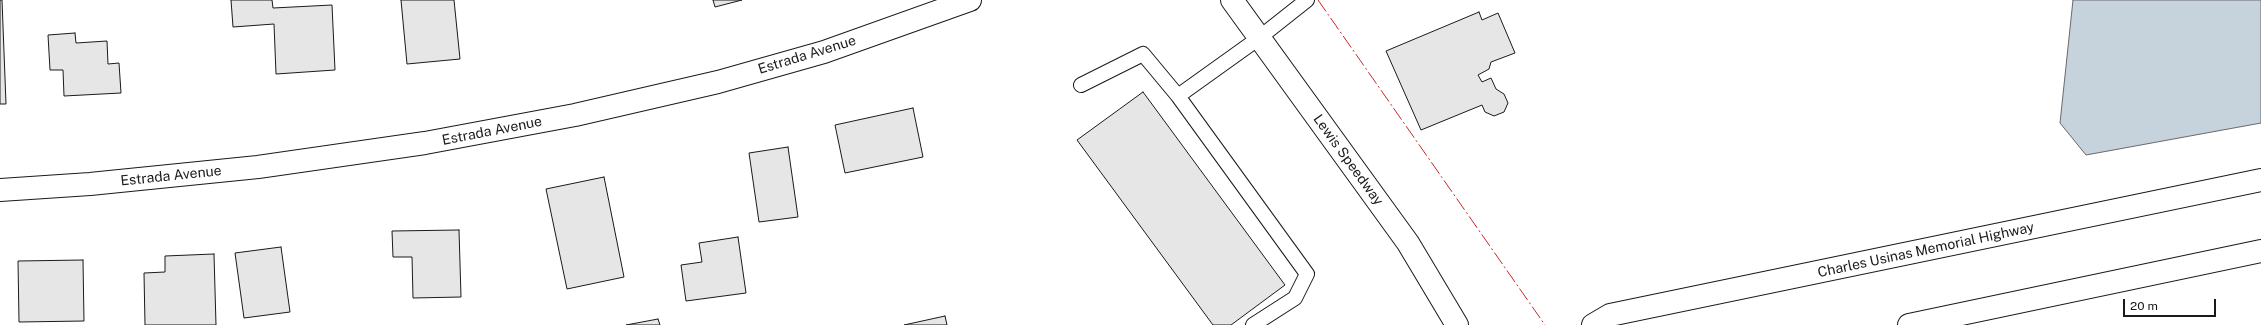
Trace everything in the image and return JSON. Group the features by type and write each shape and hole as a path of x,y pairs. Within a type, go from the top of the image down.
{"main road":[{"name":"Estrada Avenue","path":"0,190 90,184 258,167 425,143 575,115 718,82 824,52 970,0"},
{"name":"Lewis Speedway","path":"1232,0 1408,243 1457,325"},
{"name":"Charles Usinas Memorial Highway","path":"1593,325 1610,315 2261,180"},
{"path":"1909,325 2261,251"}],"lane":[{"path":"1178,96 1259,38 1307,0"},
{"path":"1081,85 1143,54 1178,96 1307,274 1295,298 1253,325"}],"shaded area":[{"path":"2073,0 2261,0 2261,123 2086,155 2060,123"}],"building":[{"path":"0,0 2,0 6,104 0,104"},
{"path":"231,0 272,0 273,8 332,5 335,70 276,74 274,24 233,27"},
{"path":"401,0 454,0 460,59 407,64"},
{"path":"713,0 742,0 715,7"},
{"path":"1479,12 1482,20 1498,13 1515,53 1491,62 1489,69 1478,75 1482,82 1491,78 1496,89 1504,94 1508,103 1504,112 1494,116 1485,112 1482,105 1421,130 1386,51"},
{"path":"75,33 76,43 107,41 108,64 119,63 121,93 64,96 63,70 50,70 48,35"},
{"path":"1143,92 1285,285 1231,325 1213,325 1077,140"},
{"path":"913,108 923,157 845,173 835,125"},
{"path":"788,147 798,217 759,222 749,153"},
{"path":"604,177 624,277 567,289 546,189"},
{"path":"459,230 461,297 413,298 412,257 393,257 392,231"},
{"path":"738,237 746,293 686,301 681,265 702,262 699,243"},
{"path":"281,247 290,312 244,318 235,253"},
{"path":"214,254 216,325 145,325 144,273 165,272 165,256"},
{"path":"83,260 84,321 19,322 18,261"},
{"path":"945,316 947,325 904,325"},
{"path":"658,319 660,325 626,325"}],"power":[{"path":"1318,0 1545,325"}]}
